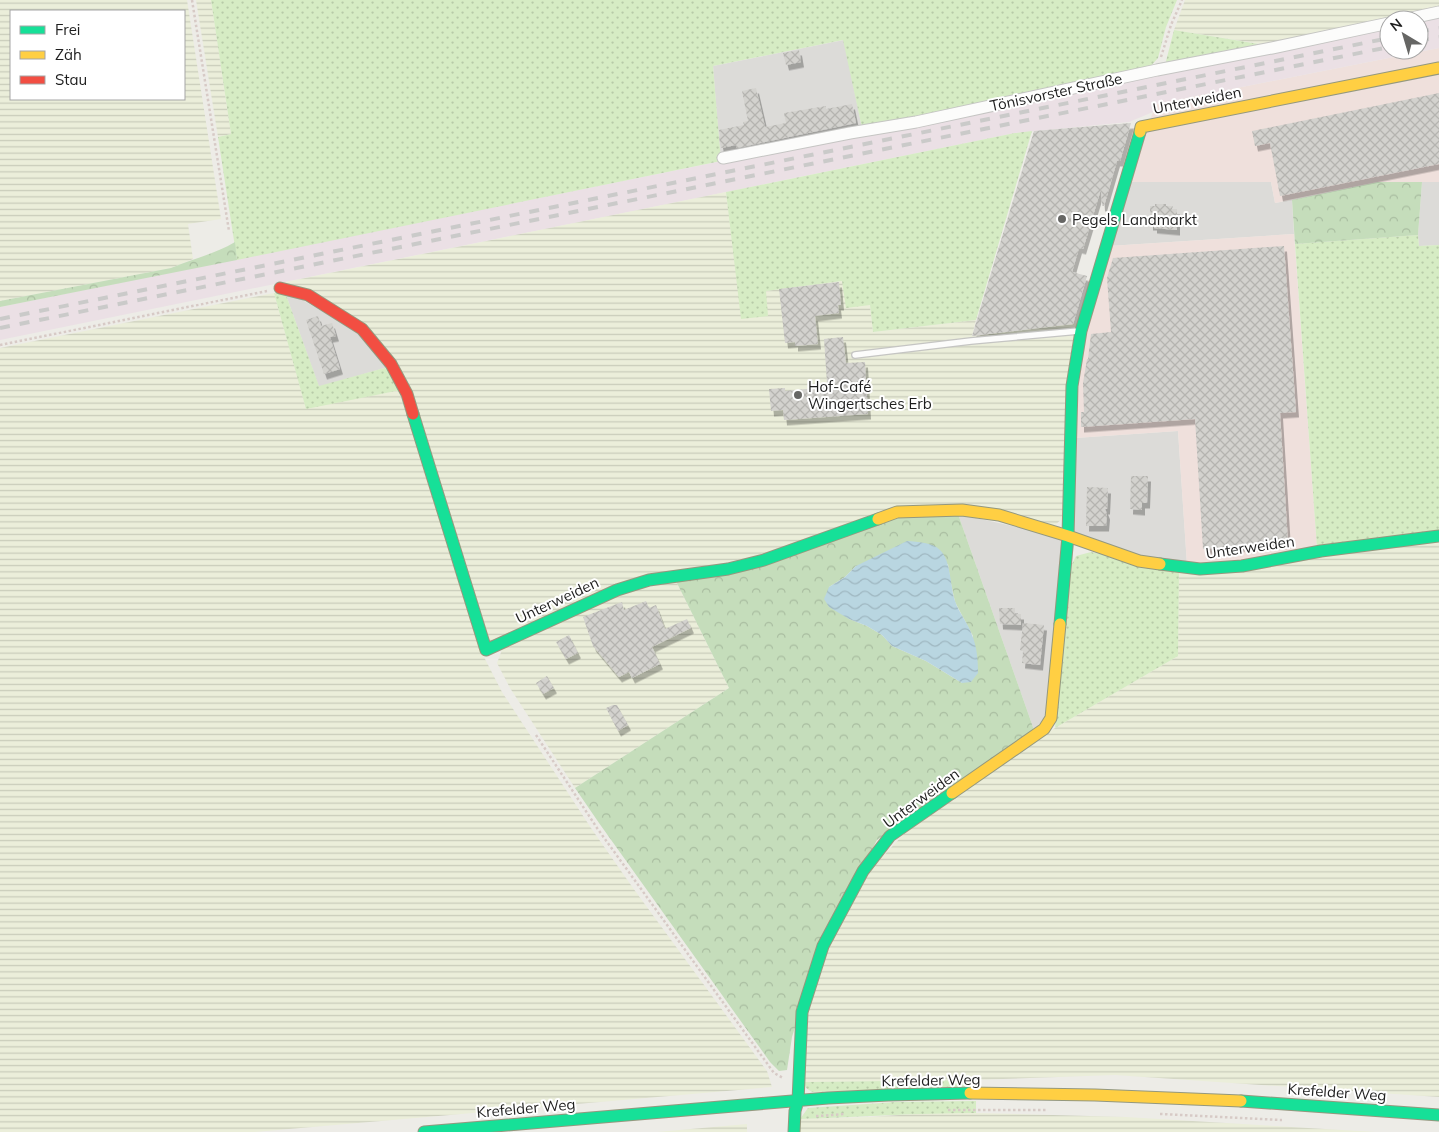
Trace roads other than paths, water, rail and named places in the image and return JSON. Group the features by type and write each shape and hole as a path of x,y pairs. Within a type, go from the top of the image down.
{"street":[{"name":"Tönisvorster Straße","path":"723,158 850,132 916,122 1157,70 1379,25"},
{"name":"Unterweiden","path":"794,1132 802,1012 823,946 863,870 890,836 1044,729 1051,718 1068,536 1072,386 1082,331 1141,127 1439,68"},
{"name":"Unterweiden","path":"280,288 308,295 362,329 391,364 407,394 486,650 617,590 649,580 728,569 764,560 897,512 962,510 999,515 1068,536 1138,561 1200,569 1242,566 1321,551 1439,536"},
{"name":"Krefelder Weg","path":"424,1132 797,1106 888,1095 1100,1095 1271,1102 1439,1114"}],"lane":[{"path":"855,355 971,341 1082,331"}],"water":[{"path":"907,541 933,545 944,554 955,601 974,640 976,649 978,673 971,682 962,683 926,661 892,646 882,635 829,607 824,599 829,587 845,577 856,566"}],"railway":[{"path":"1429,30 1439,28"},
{"path":"1429,39 1439,37"},
{"path":"0,319 1379,40"},
{"path":"0,328 1379,49"}],"place":[{"name":"Pegels Landmarkt","path":"1062,219"},
{"name":"Hof-Café Wingertsches Erb","path":"798,395"}]}
